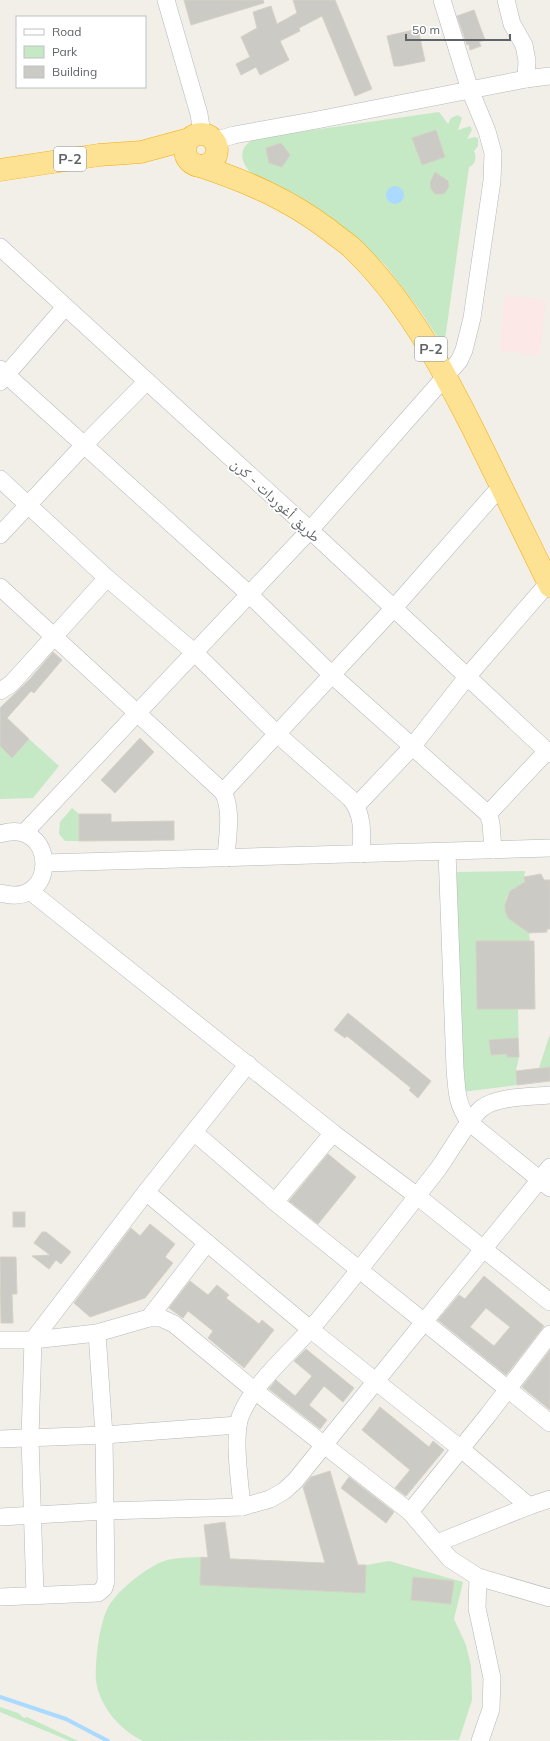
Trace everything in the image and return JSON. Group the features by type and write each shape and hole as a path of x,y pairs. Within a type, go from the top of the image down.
{"highway":[{"name":"P-2","path":"0,170 99,155 141,152 204,140"},
{"path":"195,165 189,161 185,152 185,147 204,140 236,178"},
{"name":"P-2","path":"141,152 195,165 236,178 276,196 313,218 350,246 384,282 421,333 446,377 502,486 549,583"}],"street":[{"path":"166,0 199,114 204,140 526,78 550,76"},
{"path":"8,833 138,713 310,530 459,361 464,350 472,318 492,181 492,153 487,131 470,90 442,0"},
{"path":"506,0 512,24 524,45 527,61 526,78"},
{"name":"طريق أغوردات - كرن","path":"0,247 310,530 548,753"},
{"path":"65,307 2,375 84,445 249,594 332,674 488,814 491,823 493,850"},
{"path":"0,536 84,445 147,381"},
{"path":"0,479 107,578 195,653 278,734 357,805 362,827 361,854"},
{"path":"223,792 393,609 502,486"},
{"path":"0,691 11,684 107,578"},
{"path":"357,805 412,746 467,677 549,583"},
{"path":"0,587 223,792 227,800 228,810 226,858"},
{"path":"488,814 548,753"},
{"path":"4,895 21,895 30,891 40,879 45,863 39,845 32,838 8,833"},
{"path":"45,863 550,848"},
{"path":"0,1517 105,1511 242,1507 270,1499 284,1491 295,1481 483,1249 547,1178 470,1123 461,1110 457,1096 447,852"},
{"path":"30,891 333,1133 417,1196 550,1302"},
{"path":"35,1595 30,1438 33,1340 146,1192 195,1133 248,1064"},
{"path":"242,1507 238,1425 244,1408 255,1391 310,1329 359,1270 417,1196 482,1108 499,1101 550,1095"},
{"path":"195,1133 275,1202 550,1423"},
{"path":"275,1202 333,1133"},
{"path":"146,1192 310,1329 461,1449 529,1506"},
{"path":"149,1318 207,1243"},
{"path":"0,1340 33,1340 97,1332 149,1318 161,1318 174,1324 255,1391 410,1512 450,1559 478,1577 550,1598"},
{"path":"0,1597 98,1593 104,1588 106,1582 104,1435 97,1332"},
{"path":"410,1512 550,1334"},
{"path":"0,1439 104,1435 238,1425"},
{"path":"437,1543 550,1499"},
{"path":"478,1577 477,1608 492,1678 491,1709 480,1741"}],"shaded area":[{"path":"505,295 546,300 540,355 499,351"}],"green space":[{"path":"439,112 448,124 451,118 458,115 462,118 458,130 470,126 472,130 467,139 475,137 478,138 478,146 474,151 475,160 469,167 444,347 419,309 386,266 355,237 251,173 244,163 242,154 246,145 257,138"},
{"path":"29,739 59,766 33,798 0,799 0,746 12,757"},
{"path":"72,808 79,814 79,841 65,841 59,834 60,822"},
{"path":"525,871 525,885 516,887 510,892 506,899 505,906 511,919 518,924 528,926 530,941 476,942 477,1009 518,1009 519,1057 516,1071 517,1085 461,1092 456,872"},
{"path":"550,1036 550,1067 539,1068 549,1037"},
{"path":"201,1557 366,1565 389,1561 463,1582 454,1619 466,1645 471,1666 472,1700 459,1740 143,1741 127,1731 112,1717 107,1709 98,1691 96,1681 99,1638 106,1612 114,1598 125,1587 138,1576 151,1568 167,1560"},
{"path":"0,1707 18,1713 24,1718 27,1717 78,1741 70,1741 0,1712"}],"water":[{"path":"391,186 399,186 404,191 402,202 399,204 391,204 386,199 386,191"}],"building":[{"path":"184,0 263,0 264,3 191,25"},
{"path":"293,0 335,0 372,89 355,96 322,16 299,28 300,31 280,41 289,60 260,75 256,67 241,75 236,64 250,57 241,37 257,28 253,12 271,6 277,24 297,13"},
{"path":"474,10 485,40 479,42 481,46 470,50 469,44 467,45 457,16"},
{"path":"418,29 425,61 394,66 387,36"},
{"path":"436,130 445,157 422,165 412,138"},
{"path":"281,143 290,155 282,167 269,163 266,148"},
{"path":"435,172 448,181 449,187 444,194 435,194 431,189 430,183"},
{"path":"53,652 62,660 34,693 31,691 7,718 29,739 12,758 0,746 0,708 30,679"},
{"path":"140,738 154,752 115,793 101,780"},
{"path":"79,814 111,814 111,822 174,821 174,840 79,841"},
{"path":"541,874 544,880 550,880 550,929 547,929 547,932 529,933 508,918 505,910 505,904 510,891 525,882 524,877"},
{"path":"476,941 534,941 535,1009 477,1009"},
{"path":"348,1013 431,1081 418,1098 409,1090 411,1088 347,1036 345,1038 334,1030"},
{"path":"518,1038 519,1057 507,1057 507,1054 491,1055 489,1040"},
{"path":"550,1067 550,1081 517,1085 516,1071"},
{"path":"328,1154 356,1177 318,1224 289,1201"},
{"path":"13,1212 25,1212 25,1227 13,1227"},
{"path":"150,1224 175,1244 165,1257 173,1263 145,1298 90,1317 74,1303 131,1228 140,1236"},
{"path":"42,1232 46,1232 71,1252 61,1264 56,1260 49,1269 32,1256 50,1255 34,1243"},
{"path":"0,1257 16,1257 17,1294 12,1294 13,1323 1,1323"},
{"path":"484,1276 544,1326 506,1375 438,1320 459,1295 465,1299","holes":["486,1308 510,1327 494,1346 470,1327"]},
{"path":"190,1281 208,1295 217,1285 229,1295 226,1298 259,1324 262,1320 274,1330 244,1368 208,1338 213,1331 188,1311 183,1318 169,1308"},
{"path":"306,1349 354,1388 343,1402 324,1386 309,1405 327,1420 320,1429 269,1389 276,1380 295,1396 312,1376 294,1361"},
{"path":"550,1350 550,1410 522,1387"},
{"path":"380,1407 429,1447 433,1441 444,1450 406,1496 395,1488 410,1470 362,1430"},
{"path":"330,1471 358,1565 366,1565 365,1593 200,1585 201,1557 208,1558 204,1525 225,1522 230,1559 325,1563 303,1487 311,1477"},
{"path":"349,1477 394,1512 386,1523 341,1488"},
{"path":"413,1577 454,1581 451,1604 411,1600"}],"waterway":[{"path":"0,1697 66,1719 108,1741"}]}
